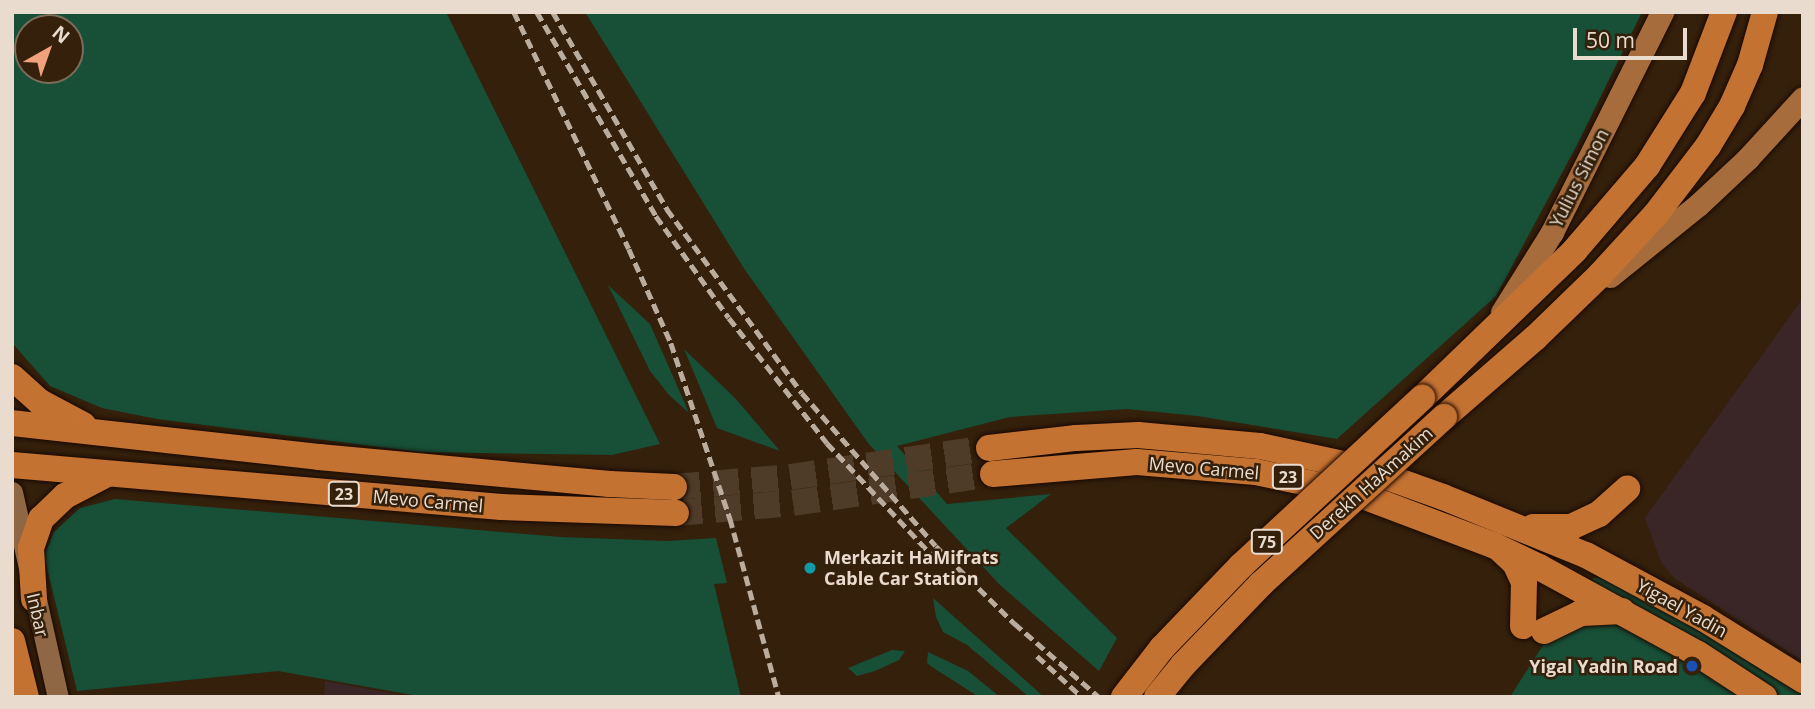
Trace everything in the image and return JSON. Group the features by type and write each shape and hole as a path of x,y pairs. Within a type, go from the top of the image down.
{"highway":[{"name":"Derekh HaAmakim","path":"1124,697 1162,648 1232,575 1422,398 1575,250 1647,166 1693,93 1724,12"},
{"name":"Derekh HaAmakim","path":"1157,697 1183,665 1261,584 1535,338 1599,276 1656,214 1708,146 1732,106 1750,65 1765,12"},
{"path":"12,377 59,415 104,434"},
{"name":"Mevo Carmel","path":"12,423 554,479 675,500 501,507 12,465"},
{"name":"Mevo Carmel","path":"1558,542 1362,468 1260,446 1138,435 1076,438 991,461 1126,462 1256,472 1355,493 1495,546 1564,580"},
{"path":"34,599 31,548 41,519 65,496 110,472"},
{"path":"1516,525 1571,527 1600,514 1627,489"},
{"name":"Yigael Yadin","path":"1558,542 1703,618 1803,680"},
{"path":"1495,546 1515,563 1524,582 1533,629 1581,613 1622,611"},
{"name":"Yigael Yadin","path":"1564,580 1698,653 1764,697"},
{"path":"12,641 26,697"}],"main road":[{"name":"Yulius Simon","path":"1484,338 1552,232 1662,12"},
{"path":"1535,338 1698,205 1748,158 1803,98"}],"street":[{"name":"Inbar","path":"12,492 58,697"}],"shaded area":[{"path":"1803,298 1803,661 1674,578 1661,562 1645,518"},
{"path":"325,681 411,697 324,697"}],"green space":[{"path":"12,12 446,12 660,444 612,455 420,452 157,419 102,408 50,386 14,345"},
{"path":"585,12 1642,12 1577,145 1496,296 1337,439 1197,416 1127,409 1010,417 897,446 947,504 1051,494 1006,528 1117,638 1099,671 1000,585 868,443 743,267"},
{"path":"608,285 650,324 689,413 669,395 650,371"},
{"path":"684,349 736,399 780,451 717,428"},
{"path":"115,499 561,537 667,541 716,538 727,583 714,584 741,697 424,697 278,671 77,691 44,556 54,532 80,508"},
{"path":"1603,577 1617,581 1803,689 1803,697 1780,697 1722,657 1598,588 1592,578"},
{"path":"933,598 1044,697 1029,697 967,645 943,632 936,617"},
{"path":"1615,624 1636,632 1742,697 1510,697 1545,642 1576,626"},
{"path":"892,650 905,651 899,660 875,671 857,676 848,668"},
{"path":"928,652 968,671 1000,697 979,697 927,663"}],"tunnel":[{"path":"674,487 790,477 989,448"},
{"path":"676,513 793,503 993,474"}],"railway":[{"path":"514,12 629,249 671,343 730,518 779,697"},
{"path":"537,12 656,216 729,318 827,443 931,554"},
{"path":"553,12 667,209 802,393 936,546 1014,623 1099,697"},
{"path":"1037,656 1082,697"}],"place":[{"name":"Merkazit HaMifrats Cable Car Station","path":"810,568"},
{"name":"Yigal Yadin Road","path":"1692,666"}]}
